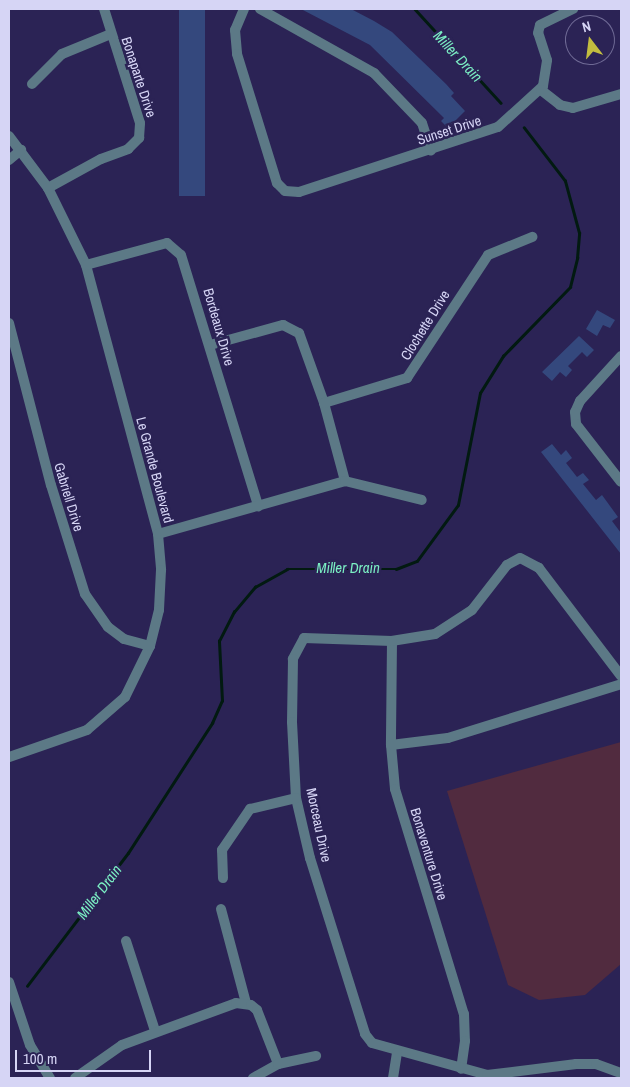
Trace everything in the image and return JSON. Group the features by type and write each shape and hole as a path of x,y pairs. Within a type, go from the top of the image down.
{"street":[{"name":"Bonaparte Drive","path":"48,188 94,162 128,149 139,138 140,123 104,9"},
{"name":"Sunset Drive","path":"244,9 235,30 236,49 274,176 281,188 299,192 431,151 498,127 541,90"},
{"path":"260,9 374,73 422,123 431,151"},
{"path":"573,9 540,25 538,33 547,60 541,90 560,105 573,108 621,94"},
{"path":"32,84 62,54 111,34"},
{"name":"Le Grande Boulevard","path":"9,136 22,150 48,188 86,265 158,534 159,610 150,646 125,697 100,722 71,738 9,757"},
{"path":"9,160 22,150"},
{"name":"Clochette Drive","path":"324,403 407,378 488,255 532,237"},
{"name":"Bordeaux Drive","path":"86,265 156,245 167,244 177,249 186,265 258,506"},
{"name":"Gabriell Drive","path":"9,323 51,485 85,594 108,627 124,638 150,646"},
{"path":"210,345 283,326 292,327 301,336 324,403 345,481"},
{"path":"621,356 580,401 575,412 576,424 621,482"},
{"path":"158,534 345,481 422,500"},
{"name":"Morceau Drive","path":"621,676 539,568 527,560 512,560 472,610 455,623 435,634 392,641 312,636 298,644 293,659 292,722 296,798 310,858 365,1034 372,1043 397,1053 487,1076 512,1077 576,1064 596,1064 621,1073"},
{"name":"Bonaventure Drive","path":"392,641 391,745 395,789 464,1014 466,1041 461,1070"},
{"path":"391,745 448,738 621,684"},
{"path":"223,878 222,850 250,809 296,798"},
{"path":"221,909 246,1003 257,1010 278,1064"},
{"path":"126,941 155,1031"},
{"path":"9,982 30,1045 50,1078"},
{"path":"75,1078 122,1045 201,1013 246,1003"},
{"path":"393,1078 397,1053"},
{"path":"253,1078 278,1064 316,1056"}],"shaded area":[{"path":"621,742 621,964 585,995 539,1000 508,985 447,791"}],"building":[{"path":"179,9 205,9 205,196 179,196"},
{"path":"301,9 351,9 392,32 446,84 454,93 451,96 465,111 448,128 441,121 444,118 370,45"},
{"path":"597,310 615,320 610,328 603,325 597,336 586,329"},
{"path":"579,336 594,350 587,357 582,352 568,366 572,370 566,377 560,372 552,381 542,372"},
{"path":"552,444 561,455 566,450 572,458 566,463 577,477 583,473 589,480 583,484 596,500 602,495 618,517 612,521 621,533 621,554 541,452"}],"waterway":[{"name":"Miller Drain","path":"415,9 501,103"},
{"name":"Miller Drain","path":"27,986 128,853 212,723 222,701 219,641 234,612 255,587 287,569 396,569 417,561 458,505 480,393 503,356 570,287 577,258 579,233 565,181 524,128"}]}
